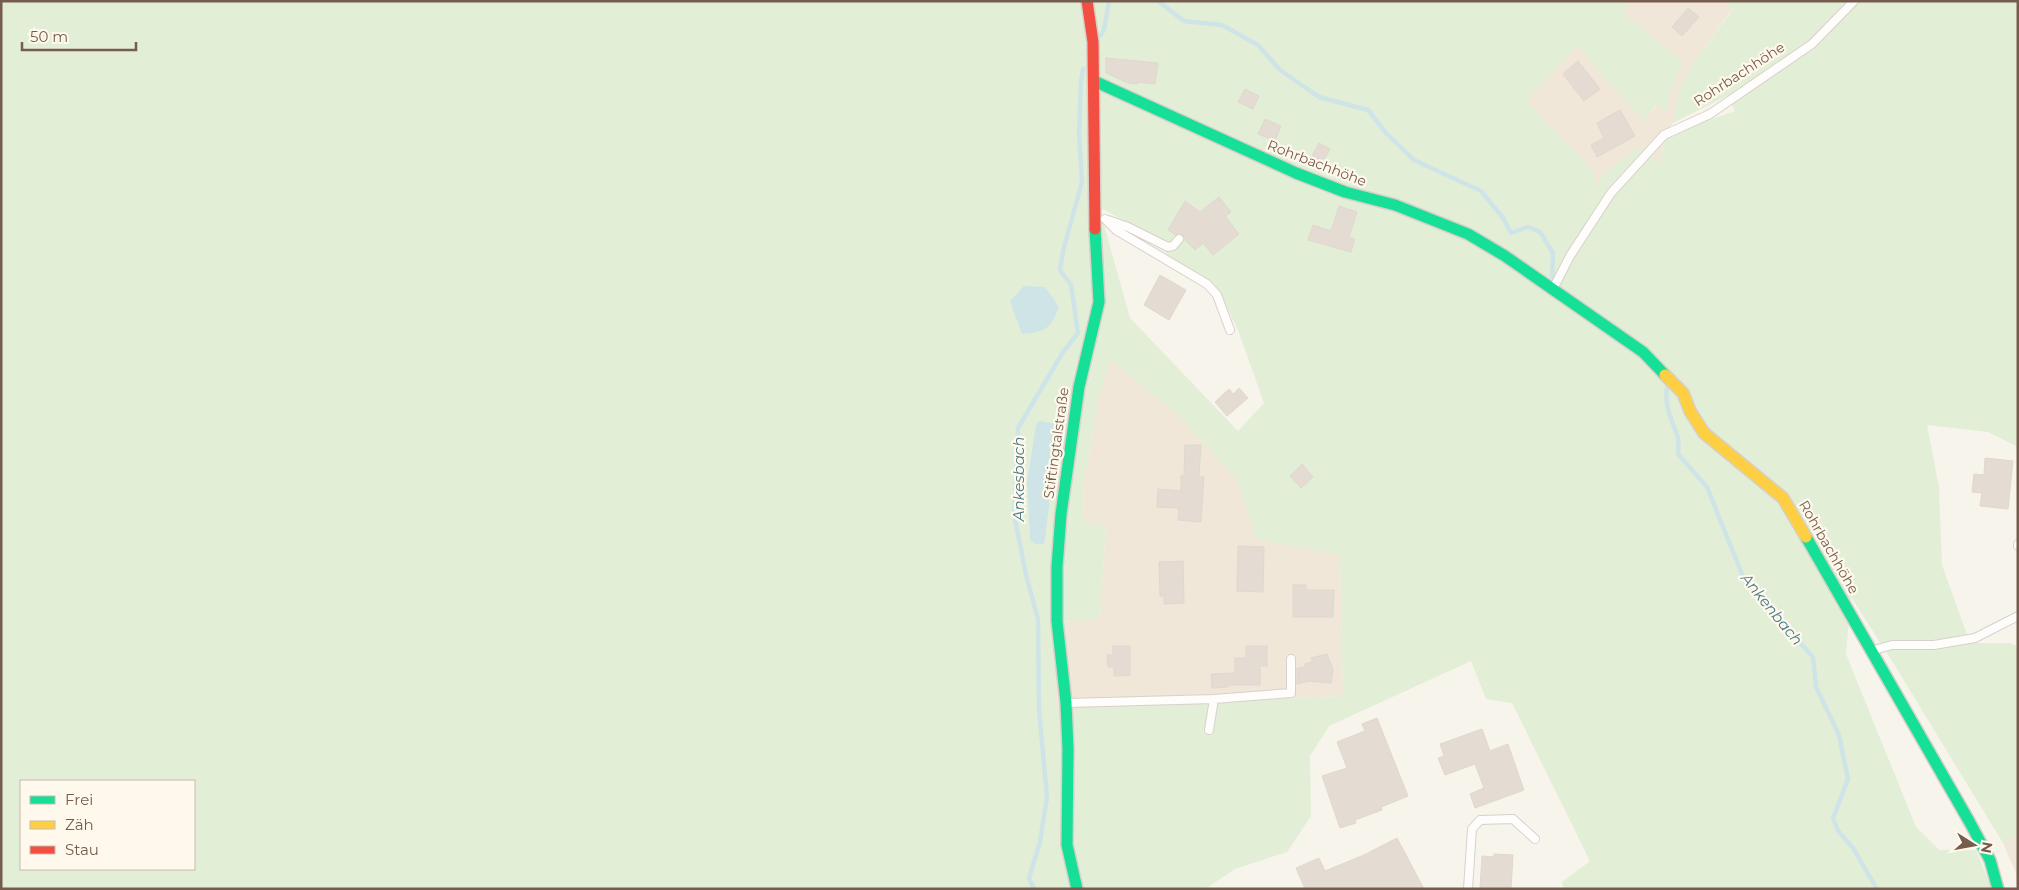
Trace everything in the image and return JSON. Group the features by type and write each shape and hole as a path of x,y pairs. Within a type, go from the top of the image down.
{"street":[{"name":"Stiftingtalstraße","path":"1077,889 1067,846 1068,749 1066,703 1057,621 1057,567 1061,514 1079,387 1099,302 1099,217 1093,42 1087,1"},
{"name":"Rohrbachhöhe","path":"1094,81 1296,173 1345,192 1394,205 1468,234 1505,256 1643,352 1683,394 1690,411 1704,433 1783,498 1872,650 1990,860 1998,889"}],"lane":[{"name":"Rohrbachhöhe","path":"1553,290 1570,256 1612,193 1664,134 1710,114 1812,44 1854,1"},
{"path":"1099,217 1128,227 1168,247 1173,246 1179,239"},
{"path":"1099,217 1116,230 1207,284 1217,295 1230,330"},
{"path":"1872,650 1892,646 1934,645 1975,638 2018,616"},
{"path":"1066,703 1214,699 1291,693 1291,659"},
{"path":"1209,730 1214,699"},
{"path":"1468,889 1472,829 1480,820 1513,819 1535,839"}],"shaded area":[{"path":"1629,1 1723,1 1733,8 1691,66 1679,90 1673,123 1664,135 1661,164 1596,187 1526,101 1577,46 1644,120 1657,105 1666,111 1671,90 1683,62 1623,13"},
{"path":"1024,286 1045,287 1059,307 1050,325 1046,328 1037,332 1022,334 1010,301"},
{"path":"1110,359 1177,414 1238,481 1256,539 1340,555 1343,696 1054,707 1054,623 1100,618 1106,526 1083,522 1084,480 1101,389"},
{"path":"1040,421 1057,424 1058,430 1045,541 1043,544 1035,544 1030,540 1027,481 1036,424"},
{"path":"2018,835 2018,878 2003,843"}],"green space":[{"path":"1,1 1629,1 1623,13 1683,62 1671,90 1666,111 1656,105 1644,121 1577,46 1526,101 1593,171 1596,186 1604,173 1639,147 1661,164 1664,135 1735,111 1727,96 1673,123 1679,90 1691,66 1733,9 1723,1 2018,1 2018,447 1988,432 1927,425 1939,487 1942,565 1970,643 2010,643 2018,647 2018,835 2003,843 1851,597 1846,654 1916,827 1939,850 1976,850 1992,889 1564,889 1562,882 1590,861 1512,703 1486,699 1471,661 1329,726 1310,756 1311,816 1287,852 1235,869 1205,889 1,889","holes":["1099,207 1162,241 1168,257 1210,281 1218,290 1238,330 1264,403 1238,431 1130,318","1110,359 1177,414 1238,481 1256,539 1340,555 1343,696 1055,707 1054,623 1100,618 1106,526 1083,522 1084,480 1101,389","1036,424 1058,430 1045,541 1030,540 1027,481"]}],"building":[{"path":"1688,8 1699,17 1682,36 1672,27"},
{"path":"1106,58 1158,63 1155,84 1128,83 1106,73"},
{"path":"1578,61 1600,89 1584,101 1563,74"},
{"path":"1245,89 1259,96 1253,109 1238,102"},
{"path":"1620,110 1635,136 1597,157 1591,145 1604,138 1597,123"},
{"path":"1265,119 1281,126 1275,141 1258,134"},
{"path":"1319,143 1330,149 1322,163 1311,158"},
{"path":"1219,197 1231,212 1225,216 1239,234 1213,255 1203,243 1195,250 1182,234 1176,235 1168,230 1185,201 1200,212"},
{"path":"1339,206 1357,212 1349,237 1355,239 1351,252 1308,240 1313,225 1331,231"},
{"path":"1160,275 1186,290 1169,320 1144,305"},
{"path":"1239,388 1248,398 1227,416 1215,402 1229,389 1233,394"},
{"path":"1185,445 1201,445 1199,477 1204,477 1201,522 1178,520 1179,508 1157,507 1158,489 1181,491 1181,476 1184,476"},
{"path":"1985,458 2013,461 2008,509 1980,506 1982,493 1972,492 1974,474 1984,475"},
{"path":"1302,464 1313,477 1301,488 1290,476"},
{"path":"1238,546 1264,547 1263,592 1237,591"},
{"path":"1183,561 1184,603 1164,604 1164,596 1160,596 1159,562"},
{"path":"1293,585 1306,585 1306,590 1334,590 1333,617 1293,617"},
{"path":"1113,646 1130,646 1130,675 1114,676 1114,667 1108,667 1107,655 1113,655"},
{"path":"1246,646 1267,646 1267,666 1260,666 1260,685 1228,685 1228,687 1212,688 1211,674 1235,673 1235,658 1246,658"},
{"path":"1327,654 1333,669 1331,683 1309,681 1297,684 1297,668 1305,667 1305,664 1312,662 1311,658"},
{"path":"1377,718 1408,796 1381,807 1382,810 1355,820 1356,823 1340,828 1322,776 1347,768 1337,742 1365,731 1362,724"},
{"path":"1482,729 1490,751 1508,744 1524,790 1475,808 1470,794 1484,788 1475,764 1445,775 1438,758 1444,756 1440,744"},
{"path":"1397,838 1424,889 1305,889 1296,868 1319,858 1325,871 1364,855"},
{"path":"1494,854 1513,855 1511,889 1480,889 1482,856 1494,857"}],"waterway":[{"name":"Ankesbach","path":"1100,36 1104,30 1109,1"},
{"name":"Ankenbach","path":"1158,1 1184,21 1222,25 1258,45 1280,70 1319,97 1368,110 1386,133 1414,160 1481,191 1503,218 1511,233 1528,227 1540,232 1553,253 1552,277"},
{"name":"Ankesbach","path":"1034,889 1029,878 1040,842 1047,797 1039,710 1038,619 1026,575 1014,514 1018,428 1063,352 1078,333 1071,285 1060,270 1063,251 1082,182 1079,134 1083,69"},
{"name":"Ankenbach","path":"1667,387 1668,407 1678,438 1678,454 1707,487 1744,579 1763,593 1784,625 1813,657 1816,687 1839,735 1848,779 1833,818 1838,831 1853,848 1877,889"}],"traffic: fast":[{"path":"1094,81 1296,173 1345,192 1395,205 1468,234 1505,256 1643,352 1665,375"},
{"path":"1077,889 1067,845 1068,749 1066,703 1057,621 1057,567 1061,514 1079,387 1099,302 1095,229"},
{"path":"1806,537 1969,821 1990,860 1998,889"}],"traffic: slow":[{"path":"1665,375 1683,393 1690,411 1704,433 1783,498 1806,537"}],"traffic: jam":[{"path":"1087,1 1093,42 1095,229"}]}
